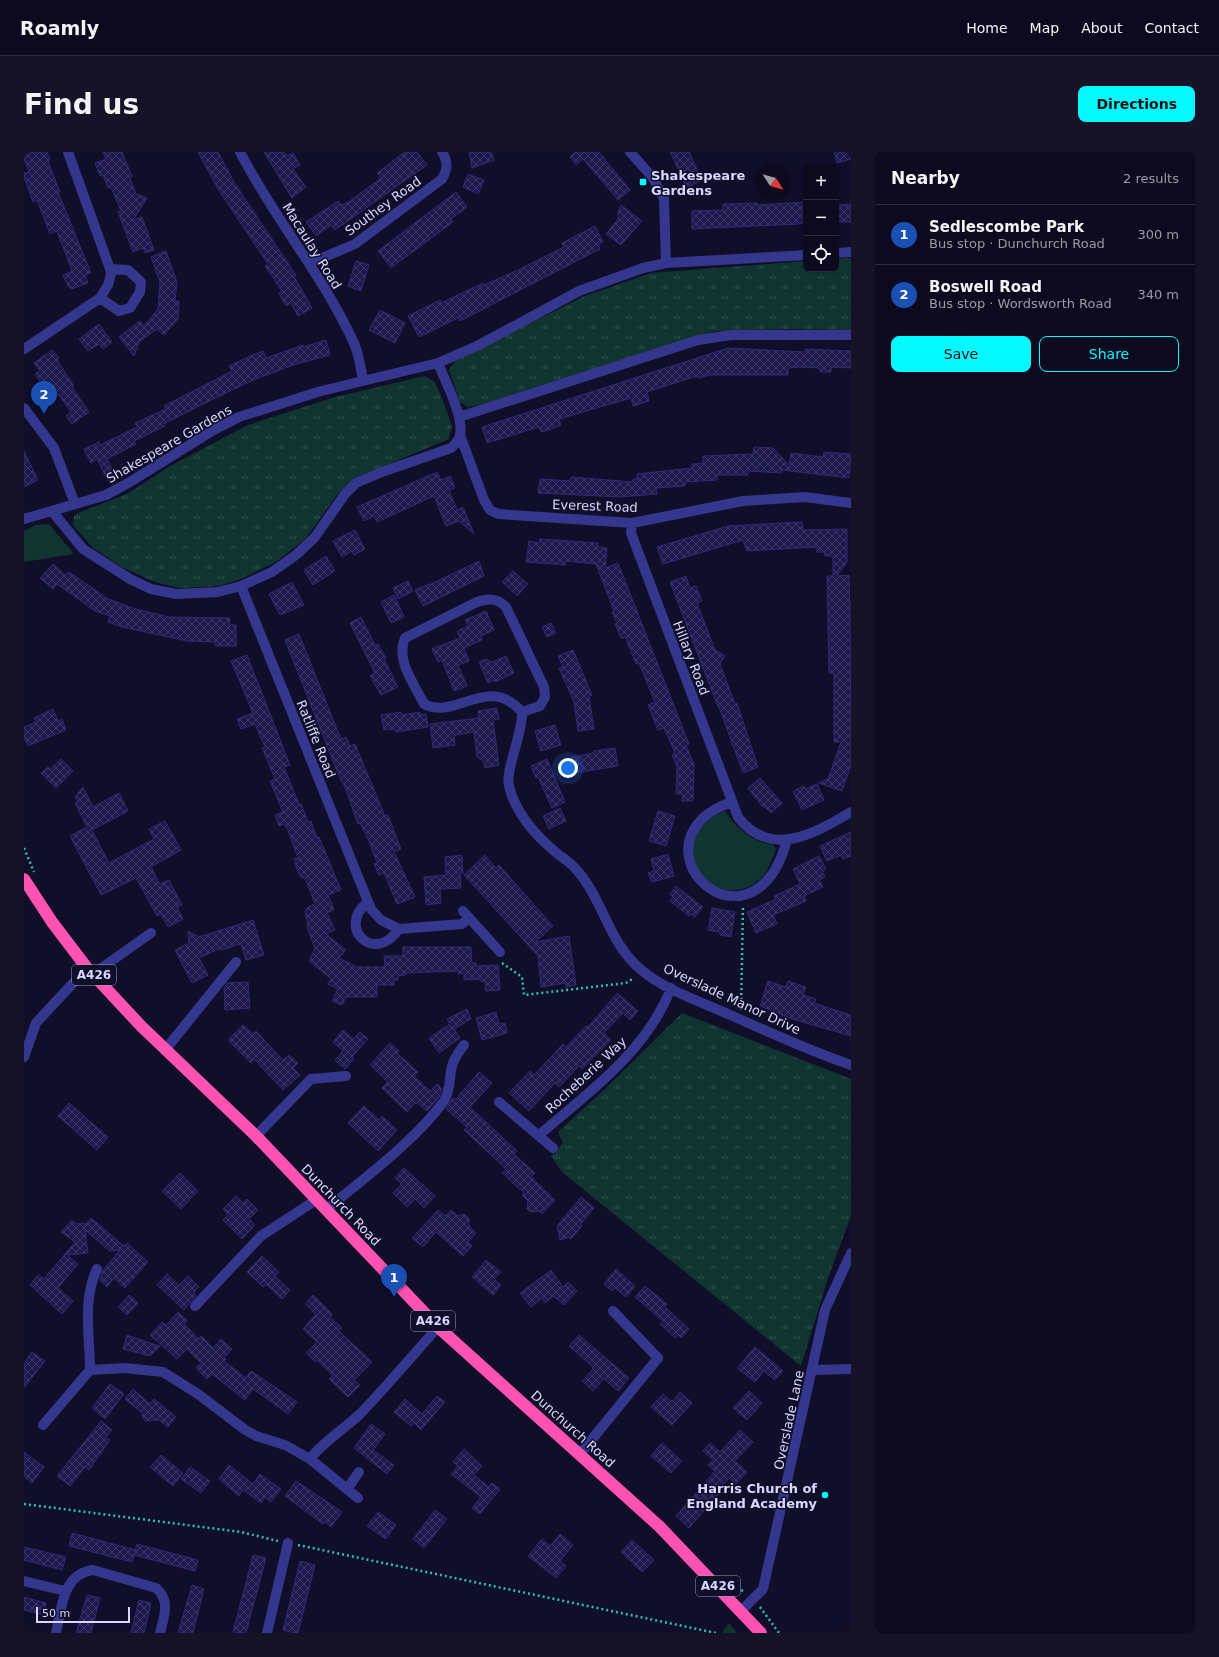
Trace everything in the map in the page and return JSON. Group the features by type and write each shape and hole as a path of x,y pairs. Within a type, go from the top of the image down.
{"highway":[{"name":"Dunchurch Road","path":"24,880 52,922 90,971 141,1026 256,1136 438,1327 660,1527 761,1633"}],"street":[{"path":"24,349 100,298 108,286 111,274 68,152"},
{"name":"Macaulay Road","path":"240,152 262,192 310,263 354,342 363,379"},
{"name":"Southey Road","path":"310,263 355,244 442,179 447,170 447,161 442,152"},
{"path":"630,152 653,178 664,200 666,264"},
{"path":"839,253 851,252"},
{"name":"Shakespeare Gardens","path":"24,519 106,495 130,482 212,431 239,417 363,379 438,363 479,345 579,291 643,268 666,264 803,255"},
{"path":"100,298 119,311 130,308 140,292 141,282 128,270 110,269"},
{"path":"459,416 698,340 731,335 851,335"},
{"path":"52,511 83,549 109,568 151,589 176,594 218,592 240,586 272,572 296,555 315,537 345,494 356,483 382,472 451,448 457,443 460,435 459,416 438,363"},
{"path":"24,408 54,448 75,504"},
{"name":"Everest Road","path":"460,435 484,500 490,510 498,514 632,523 743,501 805,497 851,503"},
{"name":"Hillary Road","path":"632,523 631,533 731,802 738,816 750,830 767,839 787,840 798,838 851,812"},
{"name":"Ratliffe Road","path":"240,586 367,903 381,920 399,928 462,924 466,915 500,952"},
{"path":"488,599 500,601 506,607 544,687 545,697 540,706 522,712 515,704 502,698 482,696 446,708 436,708 424,704 401,656 401,646 405,638 477,602 488,599"},
{"name":"Overslade Manor Drive","path":"522,712 521,726 509,778 511,794 520,812 535,832 549,847 574,867 591,888 620,945 631,960 645,972 671,988 741,1020 833,1059 851,1065"},
{"path":"731,802 708,814 696,826 690,840 689,858 695,874 707,887 727,896 743,896 756,890 767,880 781,858 787,840"},
{"path":"367,903 358,911 355,922 358,933 366,941 382,944 393,938 399,928"},
{"path":"24,1057 36,1023 90,971 151,933"},
{"path":"165,1050 236,962"},
{"name":"Rocheberie Way","path":"538,1135 596,1086 636,1046 663,1008 671,988"},
{"path":"326,1210 408,1140 438,1109 448,1092 451,1067 455,1057 464,1045"},
{"path":"256,1136 311,1079 346,1076"},
{"path":"499,1102 553,1148"},
{"path":"195,1306 261,1236 316,1200"},
{"name":"Overslade Lane","path":"741,1611 763,1589 813,1370 825,1310 851,1253"},
{"path":"43,1425 90,1370 88,1319 91,1280 97,1269"},
{"path":"580,1454 658,1358 613,1311"},
{"path":"310,1459 320,1447 351,1423 371,1403 438,1327"},
{"path":"90,1370 125,1368 163,1372 198,1394 244,1429 256,1436 285,1445 310,1459 358,1498"},
{"path":"813,1370 851,1369"},
{"path":"346,1489 359,1472"},
{"path":"267,1633 288,1543"},
{"path":"56,1633 65,1591 74,1577 84,1571 93,1570 156,1588 164,1596 166,1607 160,1633"},
{"path":"24,1581 65,1591"}],"path":[{"path":"24,848 36,877"},
{"path":"741,1020 743,896"},
{"path":"500,952 494,958 522,977 524,995 626,983 645,972"},
{"path":"24,1504 241,1532 716,1633"},
{"path":"725,1576 762,1609 779,1633"}],"green space":[{"path":"851,258 851,330 784,329 715,331 479,405 467,407 460,402 449,370 457,359 585,296 651,273 803,261 803,272 839,272 839,259"},
{"path":"425,376 435,382 442,398 452,426 449,439 353,479 336,496 306,538 276,562 238,580 219,586 179,588 155,582 122,567 93,548 73,525 74,516 127,494 172,465 248,425 335,397"},
{"path":"49,524 74,554 24,562 24,531 35,525"},
{"path":"725,811 734,823 746,834 766,844 774,845 776,850 764,875 746,888 728,890 712,884 700,873 693,857 694,840 704,824"},
{"path":"682,1013 851,1079 851,1216 828,1278 801,1366 562,1172 551,1156 563,1143 558,1132 603,1091"},
{"path":"729,1623 737,1633 722,1633"}],"building":[{"path":"24,152 47,152 50,160 48,161 60,192 58,192 91,273 85,275 88,283 72,289 68,286 63,275 72,271 57,231 50,234 37,200 33,202 24,177 24,173 29,172 24,159"},
{"path":"103,152 122,152 132,177 130,178 136,194 147,198 133,220 142,217 154,250 145,253 143,248 133,252 118,212 121,211 111,187 108,188 103,175 100,176 95,163 106,159"},
{"path":"198,152 218,152 234,182 296,275 294,276 312,308 298,316 291,303 286,306 279,293 282,291 265,266 268,264 218,189"},
{"path":"264,152 284,152 287,156 293,153 300,165 293,169 306,187 292,198"},
{"path":"405,152 417,152 427,165 335,230 331,225 316,236 306,222 338,201 341,205 347,203 381,178 377,173"},
{"path":"469,152 491,152 494,160 472,168"},
{"path":"575,152 599,152 630,190 618,200 583,159 576,165 570,157"},
{"path":"670,152 689,152 702,180 687,188"},
{"path":"834,152 851,152 851,159 837,163"},
{"path":"468,174 484,180 478,194 463,187"},
{"path":"456,192 467,207 451,219 453,222 391,268 378,251"},
{"path":"803,202 803,223 692,229 692,211 723,210 723,204 757,203 757,205"},
{"path":"851,204 851,222 839,222 839,205"},
{"path":"621,205 642,221 621,245 606,234 618,219 618,212"},
{"path":"595,226 603,242 598,244 600,249 460,321 458,318 419,337 408,316 440,300 441,303 483,283 484,285 518,270 564,247 562,243"},
{"path":"166,251 177,282 175,301 179,301 178,319 164,335 157,329 139,342 134,356 119,337 140,321 144,326 158,309 160,282 151,257"},
{"path":"356,261 369,265 361,291 348,286"},
{"path":"380,310 405,323 395,343 369,330"},
{"path":"99,324 112,342 103,349 99,344 88,351 79,339"},
{"path":"326,340 330,355 293,365 251,381 195,408 164,424 165,426 134,441 136,444 107,459 116,476 108,481 97,459 91,463 84,449 99,442 100,445 137,427 135,423 166,409 164,406 232,371 229,366 248,357 263,351 266,358 303,345 303,347"},
{"path":"728,348 805,352 805,349 851,351 851,368 831,367 831,372 820,372 820,368 788,368 788,375 710,375 698,378 697,376 647,392 649,401 633,406 631,398 559,419 561,425 552,429 541,432 539,427 487,443 482,427"},
{"path":"52,350 59,358 57,360 74,386 72,387 89,412 72,424 66,416 71,412 59,395 57,396 52,388 47,391 35,374 40,371 34,363"},
{"path":"754,447 773,448 789,465 791,453 823,457 824,452 851,454 849,478 782,470 782,473 748,471 748,475 717,475 717,480 685,482 685,486 656,488 657,494 620,497 538,493 540,479 570,481 571,477 633,482 633,479 637,479 637,474 692,468 692,464 703,463 703,456 753,454"},
{"path":"24,451 38,480 24,487"},
{"path":"437,472 441,480 450,476 455,488 449,490 457,510 463,507 474,534 459,521 446,526 434,496 377,522 374,516 364,521 357,507"},
{"path":"802,522 803,530 847,529 847,562 837,576 849,575 850,608 851,765 842,791 819,783 828,779 841,742 834,742 834,673 829,673 827,576 833,576 833,556 825,556 824,552 817,552 817,547 747,551 743,540 663,564 657,547 728,526"},
{"path":"355,530 365,549 354,555 352,551 342,557 333,541"},
{"path":"540,539 598,543 598,547 607,548 605,568 618,563 689,744 686,745 694,765 693,801 682,801 683,794 676,794 677,767 672,755 675,753 664,728 658,730 648,705 655,702 639,663 636,664 625,637 621,638 615,624 617,623 612,612 614,611 596,564 565,561 565,565 526,562 529,541 539,543"},
{"path":"326,556 335,571 313,585 304,570"},
{"path":"479,561 484,576 423,606 415,590 429,585"},
{"path":"53,564 65,575 69,572 108,599 136,609 169,617 230,618 229,625 236,625 236,646 215,646 215,642 187,641 122,627 108,622 110,616 95,611 57,584 53,589 40,578"},
{"path":"513,571 528,584 517,596 502,582"},
{"path":"686,576 690,588 696,586 702,601 697,603 715,650 725,656 720,664 735,704 737,703 758,767 743,773 670,582"},
{"path":"408,581 413,591 398,599 393,588"},
{"path":"292,582 304,605 280,615 269,594"},
{"path":"394,595 404,617 391,623 381,602"},
{"path":"486,611 494,630 481,636 482,640 464,648 469,661 458,665 467,686 454,691 442,660 438,662 432,649 460,638 457,631 468,626 465,620"},
{"path":"361,617 375,645 378,644 386,658 384,659 398,687 381,695 370,676 375,673 350,623"},
{"path":"551,623 556,633 547,637 542,627"},
{"path":"299,634 338,732 342,739 346,737 350,746 355,744 385,816 388,815 401,849 394,852 415,897 397,904 384,873 379,875 374,864 377,863 369,841 360,823 358,824 345,787 339,776 285,640"},
{"path":"573,650 592,695 589,696 594,729 578,731 574,702 559,668 563,667 558,656"},
{"path":"247,655 290,765 284,767 308,822 311,821 317,838 319,837 341,890 328,895 334,910 327,913 335,930 326,934 346,950 339,958 357,967 385,967 384,956 403,956 403,947 471,947 472,963 476,963 476,966 498,965 500,990 486,991 485,981 480,981 480,979 464,980 464,973 458,974 458,971 405,973 406,975 398,976 398,980 394,980 394,985 377,985 377,997 346,997 342,1005 332,1001 338,989 328,984 331,979 309,961 315,949 307,927 305,911 308,907 315,904 305,878 301,877 297,870 294,859 298,858 287,828 284,824 279,826 275,815 283,812 270,781 275,779 262,748 265,747 255,724 241,729 237,719 253,713 231,661"},
{"path":"506,656 514,673 495,682 494,680 488,683 479,662 486,659 492,662"},
{"path":"497,708 499,719 493,720 499,765 485,768 484,762 477,757 474,732 454,735 455,745 433,748 430,724 479,718 478,711"},
{"path":"53,709 58,721 62,719 66,730 28,746 24,737 24,727 36,722 34,718"},
{"path":"401,712 401,715 420,712 420,715 426,714 428,727 396,732 395,729 384,730 381,715"},
{"path":"555,725 561,745 541,751 535,731"},
{"path":"615,748 618,766 574,773 571,757 594,753 594,751"},
{"path":"61,759 73,771 56,788 41,773 48,767 50,769"},
{"path":"547,759 565,802 552,808 538,777 536,778 531,766"},
{"path":"760,778 782,803 771,813 764,806 763,807 748,788"},
{"path":"817,784 824,800 802,810 793,791 804,786 805,789"},
{"path":"83,787 93,807 119,793 128,811 92,830 109,863 154,839 149,829 165,821 181,850 151,867 160,884 169,880 182,905 177,907 183,919 168,927 161,914 157,916 136,878 101,895 70,836 87,827 75,803 78,802 75,797"},
{"path":"560,808 566,821 549,829 543,816"},
{"path":"658,811 675,816 666,846 649,841"},
{"path":"851,832 851,856 843,859 841,855 827,861 820,846"},
{"path":"668,854 674,876 652,882 648,873 654,871 651,859"},
{"path":"462,855 463,874 460,870 461,888 440,889 441,903 426,905 424,877 446,875 445,857"},
{"path":"485,855 496,868 499,865 553,926 535,942 569,936 576,985 566,987 566,983 541,987 538,956 464,875"},
{"path":"819,856 826,869 822,871 825,877 819,880 823,887 804,896 806,901 773,915 777,924 756,933 747,912 776,899 774,896 800,884 793,869"},
{"path":"676,886 703,907 695,917 691,914 689,916 670,901 673,897 670,894"},
{"path":"712,908 735,912 731,937 720,935 720,932 708,930"},
{"path":"253,920 264,955 246,960 241,944 221,950 221,948 199,958 208,975 192,983 175,950 189,943 188,931 199,937"},
{"path":"768,981 786,987 788,981 806,987 803,995 816,999 814,1003 851,1015 851,1036 792,1019 760,1006"},
{"path":"248,982 250,1008 225,1010 224,988 227,983"},
{"path":"617,993 638,1011 630,1020 623,1013 604,1033 611,1040 582,1069 579,1066 559,1087 555,1083 529,1111 509,1093 530,1071 534,1075 563,1044 566,1047 586,1026 588,1027"},
{"path":"467,1009 471,1019 454,1029 460,1038 439,1053 429,1038 450,1024 447,1019"},
{"path":"496,1012 499,1024 505,1023 507,1033 482,1040 476,1018"},
{"path":"243,1025 253,1034 256,1031 283,1060 289,1055 298,1063 293,1068 300,1075 283,1090 254,1059 251,1063 228,1040"},
{"path":"343,1030 353,1039 360,1032 368,1039 352,1057 354,1059 345,1069 335,1060 343,1051 333,1042"},
{"path":"390,1043 399,1051 397,1053 418,1072 414,1076 430,1091 437,1084 442,1089 439,1097 427,1111 416,1102 407,1112 382,1088 388,1082 370,1065"},
{"path":"479,1072 492,1083 470,1107 517,1151 514,1154 535,1173 531,1177 555,1200 542,1214 539,1211 531,1212 527,1209 528,1201 522,1195 524,1193 502,1173 506,1169 464,1130 467,1127 446,1109 453,1098 455,1100"},
{"path":"69,1103 108,1137 97,1150 58,1116"},
{"path":"364,1106 379,1120 382,1116 397,1130 378,1151 348,1123"},
{"path":"404,1168 435,1196 424,1208 415,1199 407,1207 393,1193 402,1184 395,1178"},
{"path":"180,1173 198,1191 181,1209 162,1191"},
{"path":"236,1196 243,1203 247,1199 258,1210 249,1219 255,1225 242,1239 223,1220 228,1214 223,1209"},
{"path":"581,1197 594,1208 571,1239 569,1237 560,1240 557,1226"},
{"path":"438,1210 445,1216 451,1210 458,1216 464,1214 469,1218 469,1226 476,1233 468,1242 472,1246 463,1256 436,1232 423,1247 412,1238"},
{"path":"91,1218 124,1246 127,1243 148,1262 125,1288 114,1278 107,1287 100,1280 103,1270 120,1250 110,1251 85,1230 88,1253 67,1255 78,1264 58,1288 73,1301 62,1314 30,1285 38,1275 44,1279 75,1242 61,1232 72,1220 76,1224 85,1223 85,1225"},
{"path":"262,1256 279,1272 275,1276 290,1290 282,1299 266,1284 263,1287 247,1272"},
{"path":"486,1260 501,1272 494,1279 501,1285 493,1295 472,1277"},
{"path":"616,1269 635,1286 626,1297 615,1288 612,1291 604,1284"},
{"path":"551,1270 563,1287 568,1282 577,1291 564,1305 553,1296 545,1303 542,1298 531,1307 520,1293"},
{"path":"167,1274 179,1285 188,1276 199,1287 193,1293 196,1295 184,1310 157,1285"},
{"path":"645,1286 667,1304 665,1307 689,1329 681,1338 678,1335 675,1338 660,1324 663,1321 635,1297"},
{"path":"129,1295 138,1303 127,1315 118,1307"},
{"path":"313,1295 332,1314 330,1317 342,1328 339,1331 372,1362 354,1380 360,1385 348,1397 329,1379 333,1376 317,1360 315,1362 306,1353 317,1342 303,1329 316,1314 305,1304"},
{"path":"178,1312 187,1320 184,1324 199,1339 201,1336 213,1348 221,1339 232,1349 224,1358 226,1359 224,1361 246,1378 251,1371 297,1402 288,1414 253,1389 245,1400 212,1374 207,1379 196,1368 201,1363 187,1349 177,1359 150,1335 162,1322 166,1325"},
{"path":"127,1335 160,1346 150,1356 123,1349"},
{"path":"579,1335 629,1378 618,1391 604,1379 593,1391 582,1381 594,1368 569,1346"},
{"path":"755,1347 783,1371 775,1380 764,1371 755,1382 737,1368"},
{"path":"32,1352 45,1361 24,1388 24,1363"},
{"path":"110,1384 124,1394 105,1419 92,1408"},
{"path":"133,1389 150,1404 154,1399 176,1417 168,1427 159,1420 146,1421 143,1418 142,1413 125,1399"},
{"path":"749,1391 762,1403 747,1420 733,1408"},
{"path":"680,1392 692,1403 672,1425 651,1407 663,1394 672,1402"},
{"path":"437,1396 445,1402 421,1430 414,1423 411,1426 394,1412 405,1399 422,1414"},
{"path":"101,1421 112,1430 106,1437 110,1440 89,1470 85,1467 70,1486 57,1476"},
{"path":"371,1424 385,1434 373,1450 394,1465 387,1474 354,1448"},
{"path":"740,1430 753,1442 735,1461 747,1472 736,1484 729,1478 716,1493 718,1495 689,1528 676,1516 715,1471 708,1465 713,1460 703,1451 710,1443 720,1452"},
{"path":"662,1443 682,1461 671,1473 651,1456"},
{"path":"464,1449 482,1466 474,1475 489,1487 492,1483 500,1489 480,1514 472,1508 481,1497 451,1474 458,1466 453,1462"},
{"path":"24,1452 44,1467 32,1483 24,1476"},
{"path":"161,1455 183,1473 173,1486 150,1467"},
{"path":"229,1465 253,1484 260,1474 281,1489 271,1502 265,1497 261,1503 243,1490 239,1496 219,1479"},
{"path":"190,1467 210,1481 201,1493 181,1479"},
{"path":"296,1481 342,1512 331,1527 325,1522 323,1524 285,1496"},
{"path":"435,1510 447,1519 424,1548 413,1539"},
{"path":"378,1512 396,1525 386,1539 367,1526"},
{"path":"72,1533 136,1550 132,1562 69,1546"},
{"path":"560,1534 573,1545 560,1561 566,1566 556,1578 528,1556 542,1539 550,1546"},
{"path":"632,1540 654,1560 642,1572 621,1552"},
{"path":"137,1544 198,1560 195,1571 134,1555"},
{"path":"24,1547 66,1557 62,1570 24,1560"},
{"path":"253,1555 266,1558 246,1633 233,1632"},
{"path":"300,1561 315,1565 298,1633 295,1633 283,1630"},
{"path":"192,1585 204,1589 193,1633 178,1633"},
{"path":"87,1595 100,1598 91,1633 76,1633"},
{"path":"24,1597 46,1603 43,1615 24,1610"},
{"path":"139,1600 151,1603 144,1633 131,1633"}],"place":[{"name":"Shakespeare Gardens","path":"643,182"},
{"name":"Boswell Road","path":"44,414"},
{"name":"Sedlescombe Park","path":"394,1297"},
{"name":"Harris Church of England Academy","path":"825,1495"}]}
